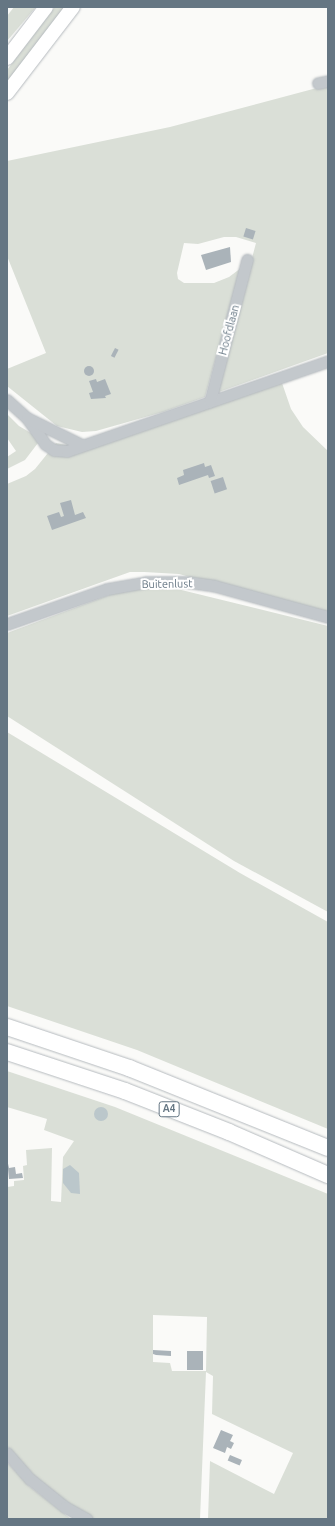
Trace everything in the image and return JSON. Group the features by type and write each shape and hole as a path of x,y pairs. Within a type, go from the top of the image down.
{"highway":[{"name":"A4","path":"7,1027 129,1068 328,1148"},
{"name":"A4","path":"7,1052 125,1091 229,1132 328,1175"}],"main road":[{"path":"7,58 46,7"},
{"path":"7,93 73,7"}],"street":[{"name":"Hoofdlaan","path":"210,401 247,260"},
{"path":"7,400 27,418 45,444 54,450 67,451 328,361"},
{"path":"27,418 82,445"},
{"name":"Buitenlust","path":"7,624 107,589 146,582 188,582 215,586 328,617"},
{"path":"7,1453 36,1483 65,1507 87,1519"}],"shaded area":[{"path":"14,7 36,7 7,41 7,16"},
{"path":"55,7 67,7 7,86 7,70"},
{"path":"328,85 328,353 216,393 256,243 236,237 224,237 198,244 184,243 177,273 178,279 184,283 214,283 229,277 241,268 205,397 163,412 96,431 82,432 57,426 7,386 7,369 46,353 7,256 7,161 170,127"},
{"path":"282,383 291,409 303,427 328,451 328,615 179,574 130,572 7,616 7,484 26,476 35,469 56,443 88,449"},
{"path":"7,414 19,426 41,439 25,460 7,469 7,457 16,451 7,438"},
{"path":"148,585 165,586 328,626 328,912 234,861 7,716 7,633 120,591"},
{"path":"7,732 240,873 328,922 328,1129 137,1050 7,1006"},
{"path":"7,1071 115,1107 328,1194 328,1519 208,1519 210,1461 274,1494 293,1453 212,1414 213,1376 206,1372 200,1519 90,1518 42,1484 7,1446 7,1187 14,1186 14,1181 24,1180 23,1166 27,1165 26,1150 52,1148 51,1201 61,1202 63,1157 74,1141 44,1130 47,1119 7,1107","holes":["153,1315 207,1317 206,1371 172,1371 170,1363 153,1362"]},
{"path":"101,1107 106,1109 108,1114 106,1119 101,1121 96,1119 94,1114 96,1109"},
{"path":"70,1165 79,1173 80,1194 71,1193 63,1183 63,1169"},
{"path":"7,1462 29,1486 71,1519 7,1519"}],"building":[{"path":"246,228 256,231 253,240 243,237"},
{"path":"230,247 231,262 206,270 201,255"},
{"path":"115,348 119,350 114,358 111,356"},
{"path":"87,366 91,366 93,367 93,375 87,376 84,373 84,369"},
{"path":"96,379 97,382 105,379 111,394 105,396 106,398 91,399 89,393 93,392 89,381"},
{"path":"204,463 205,467 211,465 215,476 209,478 208,475 179,485 177,478 184,475 183,470"},
{"path":"223,477 227,489 215,493 211,481"},
{"path":"71,500 75,515 83,512 86,518 52,530 47,516 59,512 61,517 64,516 60,503"},
{"path":"7,1159 9,1168 15,1167 16,1174 22,1173 23,1178 9,1179"},
{"path":"153,1350 171,1351 171,1356 153,1354"},
{"path":"187,1351 203,1351 203,1370 187,1370"},
{"path":"221,1430 233,1435 230,1441 234,1443 231,1449 227,1447 225,1453 213,1448"},
{"path":"230,1455 242,1460 240,1466 228,1461"}]}
